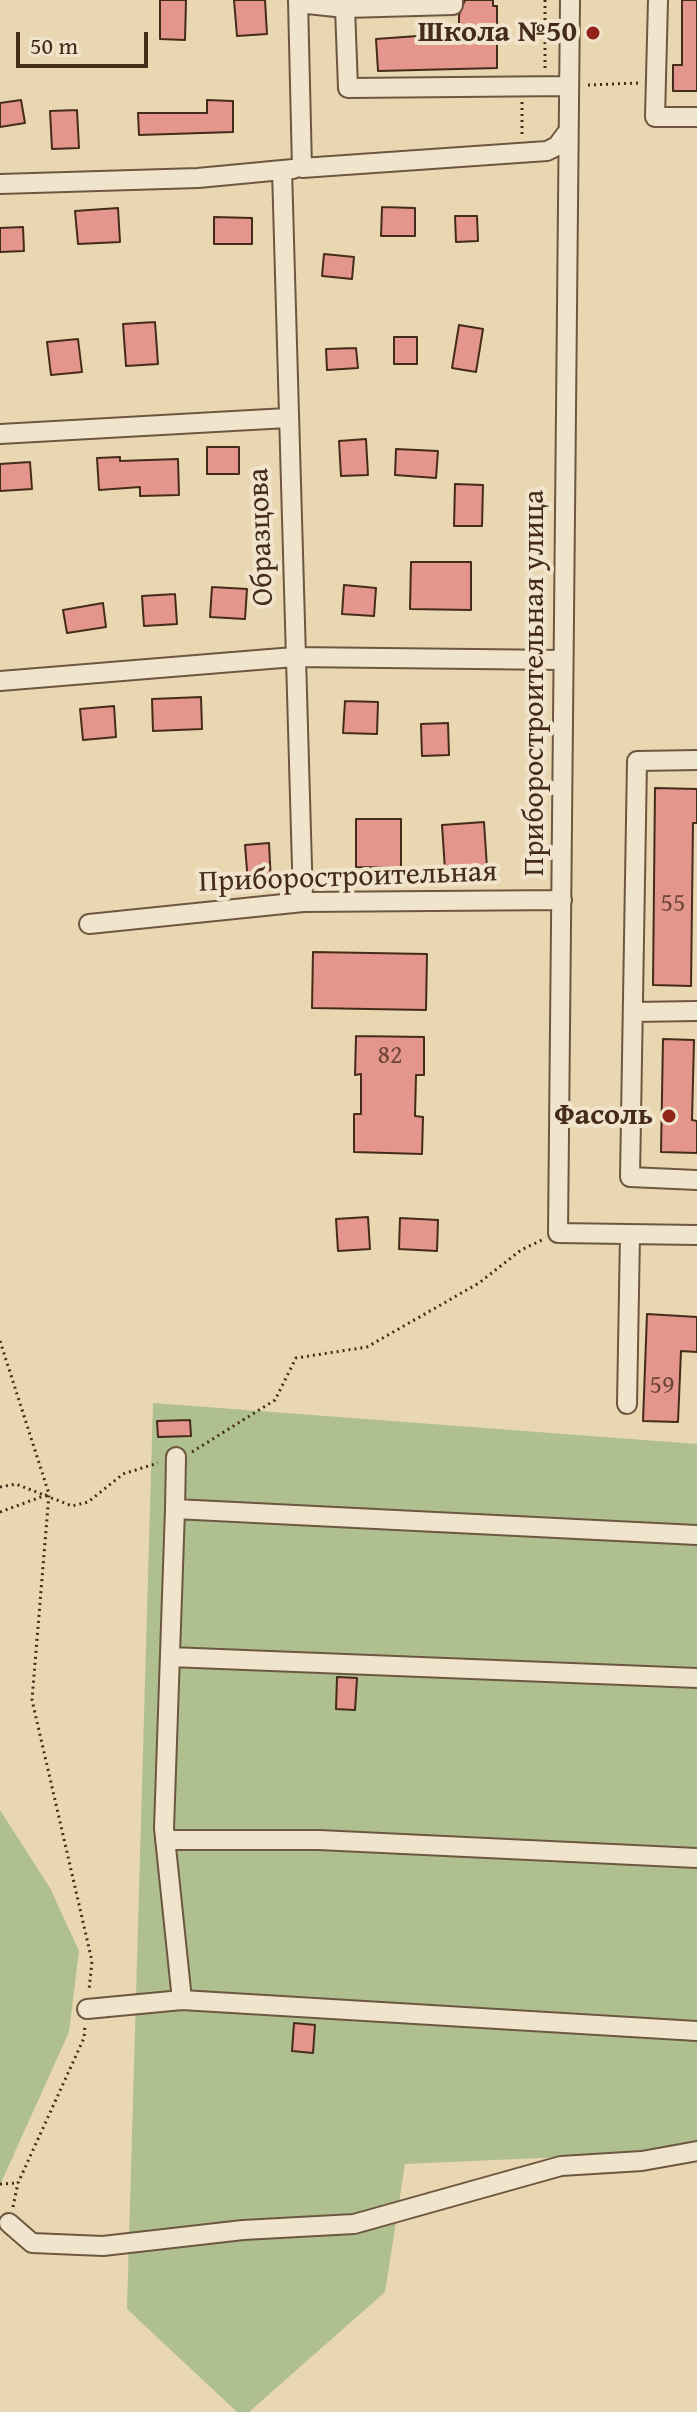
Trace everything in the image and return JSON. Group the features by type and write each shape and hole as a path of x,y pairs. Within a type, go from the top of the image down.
{"street":[{"path":"302,168 298,2 345,8 453,5 453,0"},
{"name":"Приборостроительная улица","path":"558,1233 566,134 570,0"},
{"path":"658,0 655,117 697,117"},
{"path":"345,8 348,88 568,86"},
{"path":"0,184 198,178 547,151 557,146 566,134"},
{"name":"Образцова","path":"282,170 303,902"},
{"path":"0,434 287,418"},
{"path":"0,681 294,657 563,660"},
{"path":"697,760 637,761 630,1177 697,1180"},
{"name":"Приборостроительная","path":"89,924 303,902 562,900"},
{"path":"633,1012 697,1011"},
{"path":"558,1233 697,1235"},
{"path":"627,1404 630,1235"},
{"path":"176,1457 165,1840 182,2000"},
{"path":"175,1509 697,1535"},
{"path":"170,1657 697,1678"},
{"path":"165,1840 319,1840 697,1858"},
{"path":"87,2009 182,2000 697,2031"},
{"path":"9,2223 32,2243 103,2246 243,2230 354,2224 561,2166 642,2161 697,2151"}],"path":[{"path":"545,0 545,86"},
{"path":"568,86 656,82"},
{"path":"521,86 522,153"},
{"path":"0,1487 16,1484 49,1494 72,1506 88,1502 123,1474 191,1452 275,1400 296,1358 367,1347 479,1283 521,1250 558,1233"},
{"path":"0,1341 49,1494 32,1700 92,1961 84,2038 18,2183 9,2223"},
{"path":"0,1512 49,1494"},
{"path":"0,2184 18,2183"}],"green space":[{"path":"153,1403 697,1444 697,2151 405,2164 385,2292 249,2412 237,2412 127,2309"},
{"path":"0,1810 50,1888 79,1951 69,2032 0,2185"}],"building":[{"path":"160,0 186,0 185,40 160,39"},
{"path":"234,0 265,0 267,34 237,36"},
{"path":"465,0 493,0 493,6 497,6 497,68 378,71 376,39 459,33 459,15"},
{"path":"682,0 697,0 697,91 673,91 673,65 682,65"},
{"path":"21,100 25,123 0,127 0,103"},
{"path":"207,100 233,101 233,132 139,135 138,113 207,113"},
{"path":"77,110 79,148 52,149 50,111"},
{"path":"382,207 415,208 415,236 381,236"},
{"path":"118,208 120,242 78,244 75,211"},
{"path":"455,216 477,216 478,241 456,242"},
{"path":"214,217 252,218 252,244 214,244"},
{"path":"23,227 24,251 0,252 0,228"},
{"path":"324,254 354,257 352,279 322,276"},
{"path":"155,322 158,364 126,366 123,324"},
{"path":"459,325 483,329 476,372 452,368"},
{"path":"394,337 417,337 417,364 394,364"},
{"path":"78,339 82,372 51,375 47,342"},
{"path":"356,348 358,368 327,370 326,349"},
{"path":"366,439 368,475 341,476 339,441"},
{"path":"207,447 239,447 239,474 207,474"},
{"path":"396,449 438,451 436,478 395,475"},
{"path":"120,457 120,461 178,459 179,495 140,496 140,487 99,490 97,458"},
{"path":"30,462 32,489 0,491 0,464"},
{"path":"455,484 483,485 482,526 454,526"},
{"path":"411,562 471,562 471,610 410,609"},
{"path":"344,585 376,588 374,616 342,614"},
{"path":"212,587 247,589 245,619 210,617"},
{"path":"175,594 177,624 144,626 142,596"},
{"path":"103,603 106,627 67,633 63,610"},
{"path":"201,697 202,729 153,731 152,699"},
{"path":"345,701 378,702 377,734 343,733"},
{"path":"114,706 116,737 83,740 80,709"},
{"path":"448,723 449,755 422,756 421,724"},
{"path":"655,788 697,789 697,823 693,823 691,986 653,985"},
{"path":"356,819 401,819 401,868 356,867"},
{"path":"484,822 487,868 445,870 442,825"},
{"path":"269,843 271,882 248,883 245,845"},
{"path":"313,952 427,954 426,1010 312,1008"},
{"path":"356,1036 424,1037 424,1075 416,1075 415,1116 423,1117 422,1154 354,1152 354,1114 361,1114 361,1074 355,1075"},
{"path":"663,1039 694,1040 692,1120 697,1121 697,1153 661,1152"},
{"path":"368,1217 370,1249 338,1251 336,1219"},
{"path":"400,1218 438,1220 437,1251 399,1249"},
{"path":"647,1314 697,1317 697,1352 681,1351 678,1422 643,1421"},
{"path":"190,1420 191,1436 158,1437 157,1421"},
{"path":"337,1677 357,1678 355,1710 336,1709"},
{"path":"294,2023 315,2025 313,2053 292,2051"}],"place":[{"name":"Школа №50","path":"593,33"},
{"name":"Фасоль","path":"669,1116"}]}
